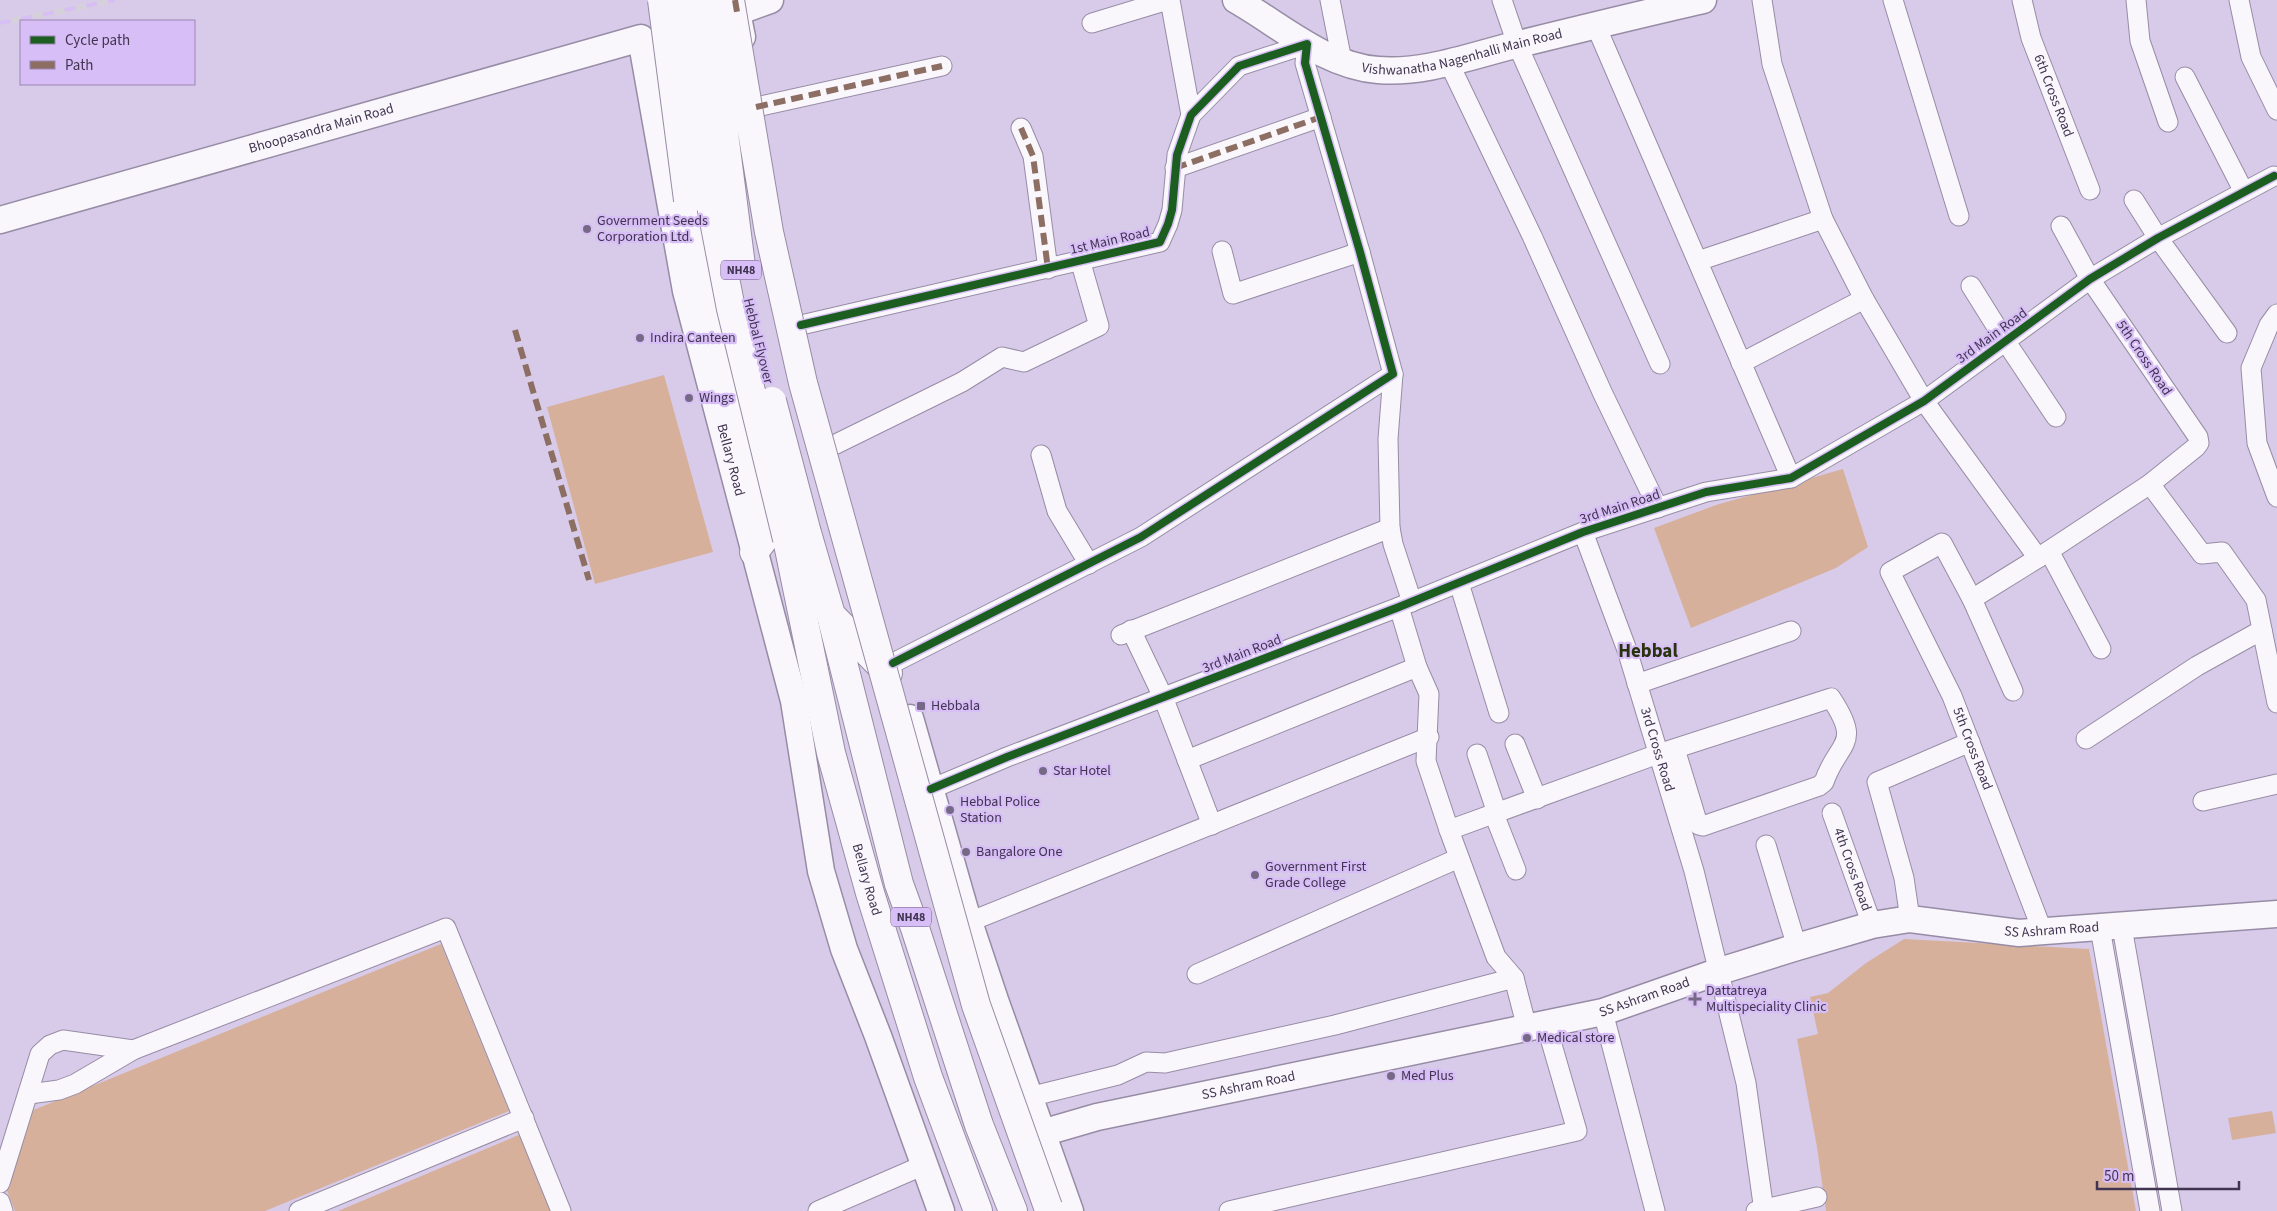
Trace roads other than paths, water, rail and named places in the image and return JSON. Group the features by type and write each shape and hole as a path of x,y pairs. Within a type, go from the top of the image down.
{"highway":[{"name":"NH48","path":"662,0 688,200 702,283 764,538 754,552"},
{"name":"Hebbal Flyover","path":"682,0 709,195 729,300 797,536 831,616"},
{"name":"Hebbal Flyover","path":"707,0 743,278 797,536"},
{"path":"733,6 769,232 803,383 976,1005 1056,1210"},
{"name":"Bellary Road","path":"797,536 831,753 894,976 928,1077 978,1211"},
{"name":"NH48","path":"831,616 899,884 921,946 978,1125 1013,1211"},
{"path":"831,616 896,673"}],"street":[{"path":"770,0 733,6 756,107 779,230 801,325 832,446 931,789 951,865 1042,1132 1056,1210"},
{"path":"1092,23 1169,0 1191,115"},
{"name":"Vishwanatha Nagenhalli Main Road","path":"1236,0 1307,44 1342,61 1377,70 1435,66 1449,63 1517,44 1596,26 1649,6 1703,0"},
{"path":"1330,0 1342,61"},
{"path":"1502,0 1517,44 1660,364"},
{"path":"1762,0 1772,64 1823,219 1864,299 1924,401 2044,555 2101,649"},
{"path":"1892,0 1959,216"},
{"name":"6th Cross Road","path":"2022,0 2031,38 2090,190"},
{"path":"2136,0 2140,42 2168,122"},
{"path":"2239,0 2251,57 2277,110"},
{"path":"1596,26 1791,478"},
{"name":"Bhoopasandra Main Road","path":"0,220 641,38"},
{"name":"Bellary Road","path":"641,38 686,291 794,701 810,791 821,871 842,940 941,1211"},
{"path":"1229,1211 1577,1131 1536,1026 1514,978 1496,957 1449,830 1426,761 1429,737 1429,694 1417,667 1390,528 1388,439 1393,374 1360,252 1305,64 1307,44"},
{"name":"1st Main Road","path":"801,325 1160,242 1172,210 1177,155 1191,115 1239,66 1307,44"},
{"path":"1449,63 1532,236 1603,394 1658,508"},
{"path":"756,107 942,66"},
{"path":"2185,76 2244,192"},
{"path":"1175,168 1321,117"},
{"path":"1021,128 1033,156 1048,269"},
{"name":"3rd Main Road","path":"931,789 1007,757 1406,605 1583,532 1706,492 1791,478 1924,401 2090,279 2158,238 2274,176"},
{"path":"2134,200 2158,238 2227,333"},
{"path":"1698,262 1823,219"},
{"path":"2061,226 2090,279"},
{"path":"1222,251 1233,294 1360,252"},
{"path":"832,446 962,382 1002,358 1024,362 1099,326 1080,260"},
{"name":"5th Cross Road","path":"2090,279 2198,437 2199,443 2196,447 2150,484"},
{"path":"1971,286 2056,417"},
{"path":"1741,363 1864,299"},
{"path":"2277,314 2269,325 2252,368 2257,443 2277,497"},
{"path":"896,673 1089,564 1141,537 1393,374"},
{"path":"1041,455 1058,511 1089,564"},
{"path":"2013,690 1972,599 2044,555 2150,484 2202,554 2222,552 2256,600 2277,703"},
{"path":"1212,825 1163,698 1126,633 1390,528"},
{"name":"3rd Cross Road","path":"1583,532 1627,650 1637,684 1667,751 1694,871 1746,1083 1761,1210"},
{"name":"5th Cross Road","path":"1972,599 1942,543 1890,572 1952,696 2042,930"},
{"path":"1459,583 1499,713"},
{"path":"2086,739 2197,666 2262,630"},
{"path":"1637,684 1792,631"},
{"path":"1187,760 1417,667"},
{"path":"1449,830 1667,751 1831,698 1848,735 1846,743 1824,782 1819,786 1703,826 1699,825 1697,821 1667,751"},
{"path":"969,922 1429,737"},
{"path":"1910,919 1904,878 1877,782 1970,742"},
{"path":"1515,744 1536,799"},
{"path":"1477,754 1516,870"},
{"path":"2203,801 2277,784"},
{"name":"4th Cross Road","path":"1832,813 1872,925"},
{"path":"1766,845 1797,947"},
{"path":"1197,974 1459,858"},
{"name":"SS Ashram Road","path":"1042,1132 1097,1117 1602,1012 1720,971 1872,925 1910,919 2020,933 2042,930 2111,928 2277,914"},
{"path":"29,1094 59,1090 75,1084 133,1050 446,928 561,1211"},
{"path":"2111,928 2163,1160 2172,1211"},
{"path":"2111,928 2142,1165 2150,1211"},
{"path":"1029,1097 1118,1075 1146,1062 1165,1063 1307,1031 1514,978"},
{"path":"1602,1012 1655,1211"},
{"path":"0,1183 40,1054 50,1045 62,1040 133,1050"},
{"path":"299,1211 524,1118"},
{"path":"2142,1165 2163,1160"},
{"path":"818,1211 924,1165"},
{"path":"1761,1210 1817,1198"},
{"path":"0,1202 3,1211"}],"railway":[{"path":"0,23 115,0"}],"place":[{"name":"Government Seeds Corporation Ltd.","path":"587,229"},
{"name":"Indira Canteen","path":"640,338"},
{"name":"Wings","path":"689,398"},
{"name":"Hebbala","path":"921,706"},
{"name":"Star Hotel","path":"1043,771"},
{"name":"Hebbal Police Station","path":"950,810"},
{"name":"Bangalore One","path":"966,852"},
{"name":"Government First Grade College","path":"1255,875"},
{"name":"Dattatreya Multispeciality Clinic","path":"1695,999"},
{"name":"Medical store","path":"1527,1038"},
{"name":"Med Plus","path":"1391,1076"}],"district":[{"name":"Hebbal","path":"1648,651"}]}
